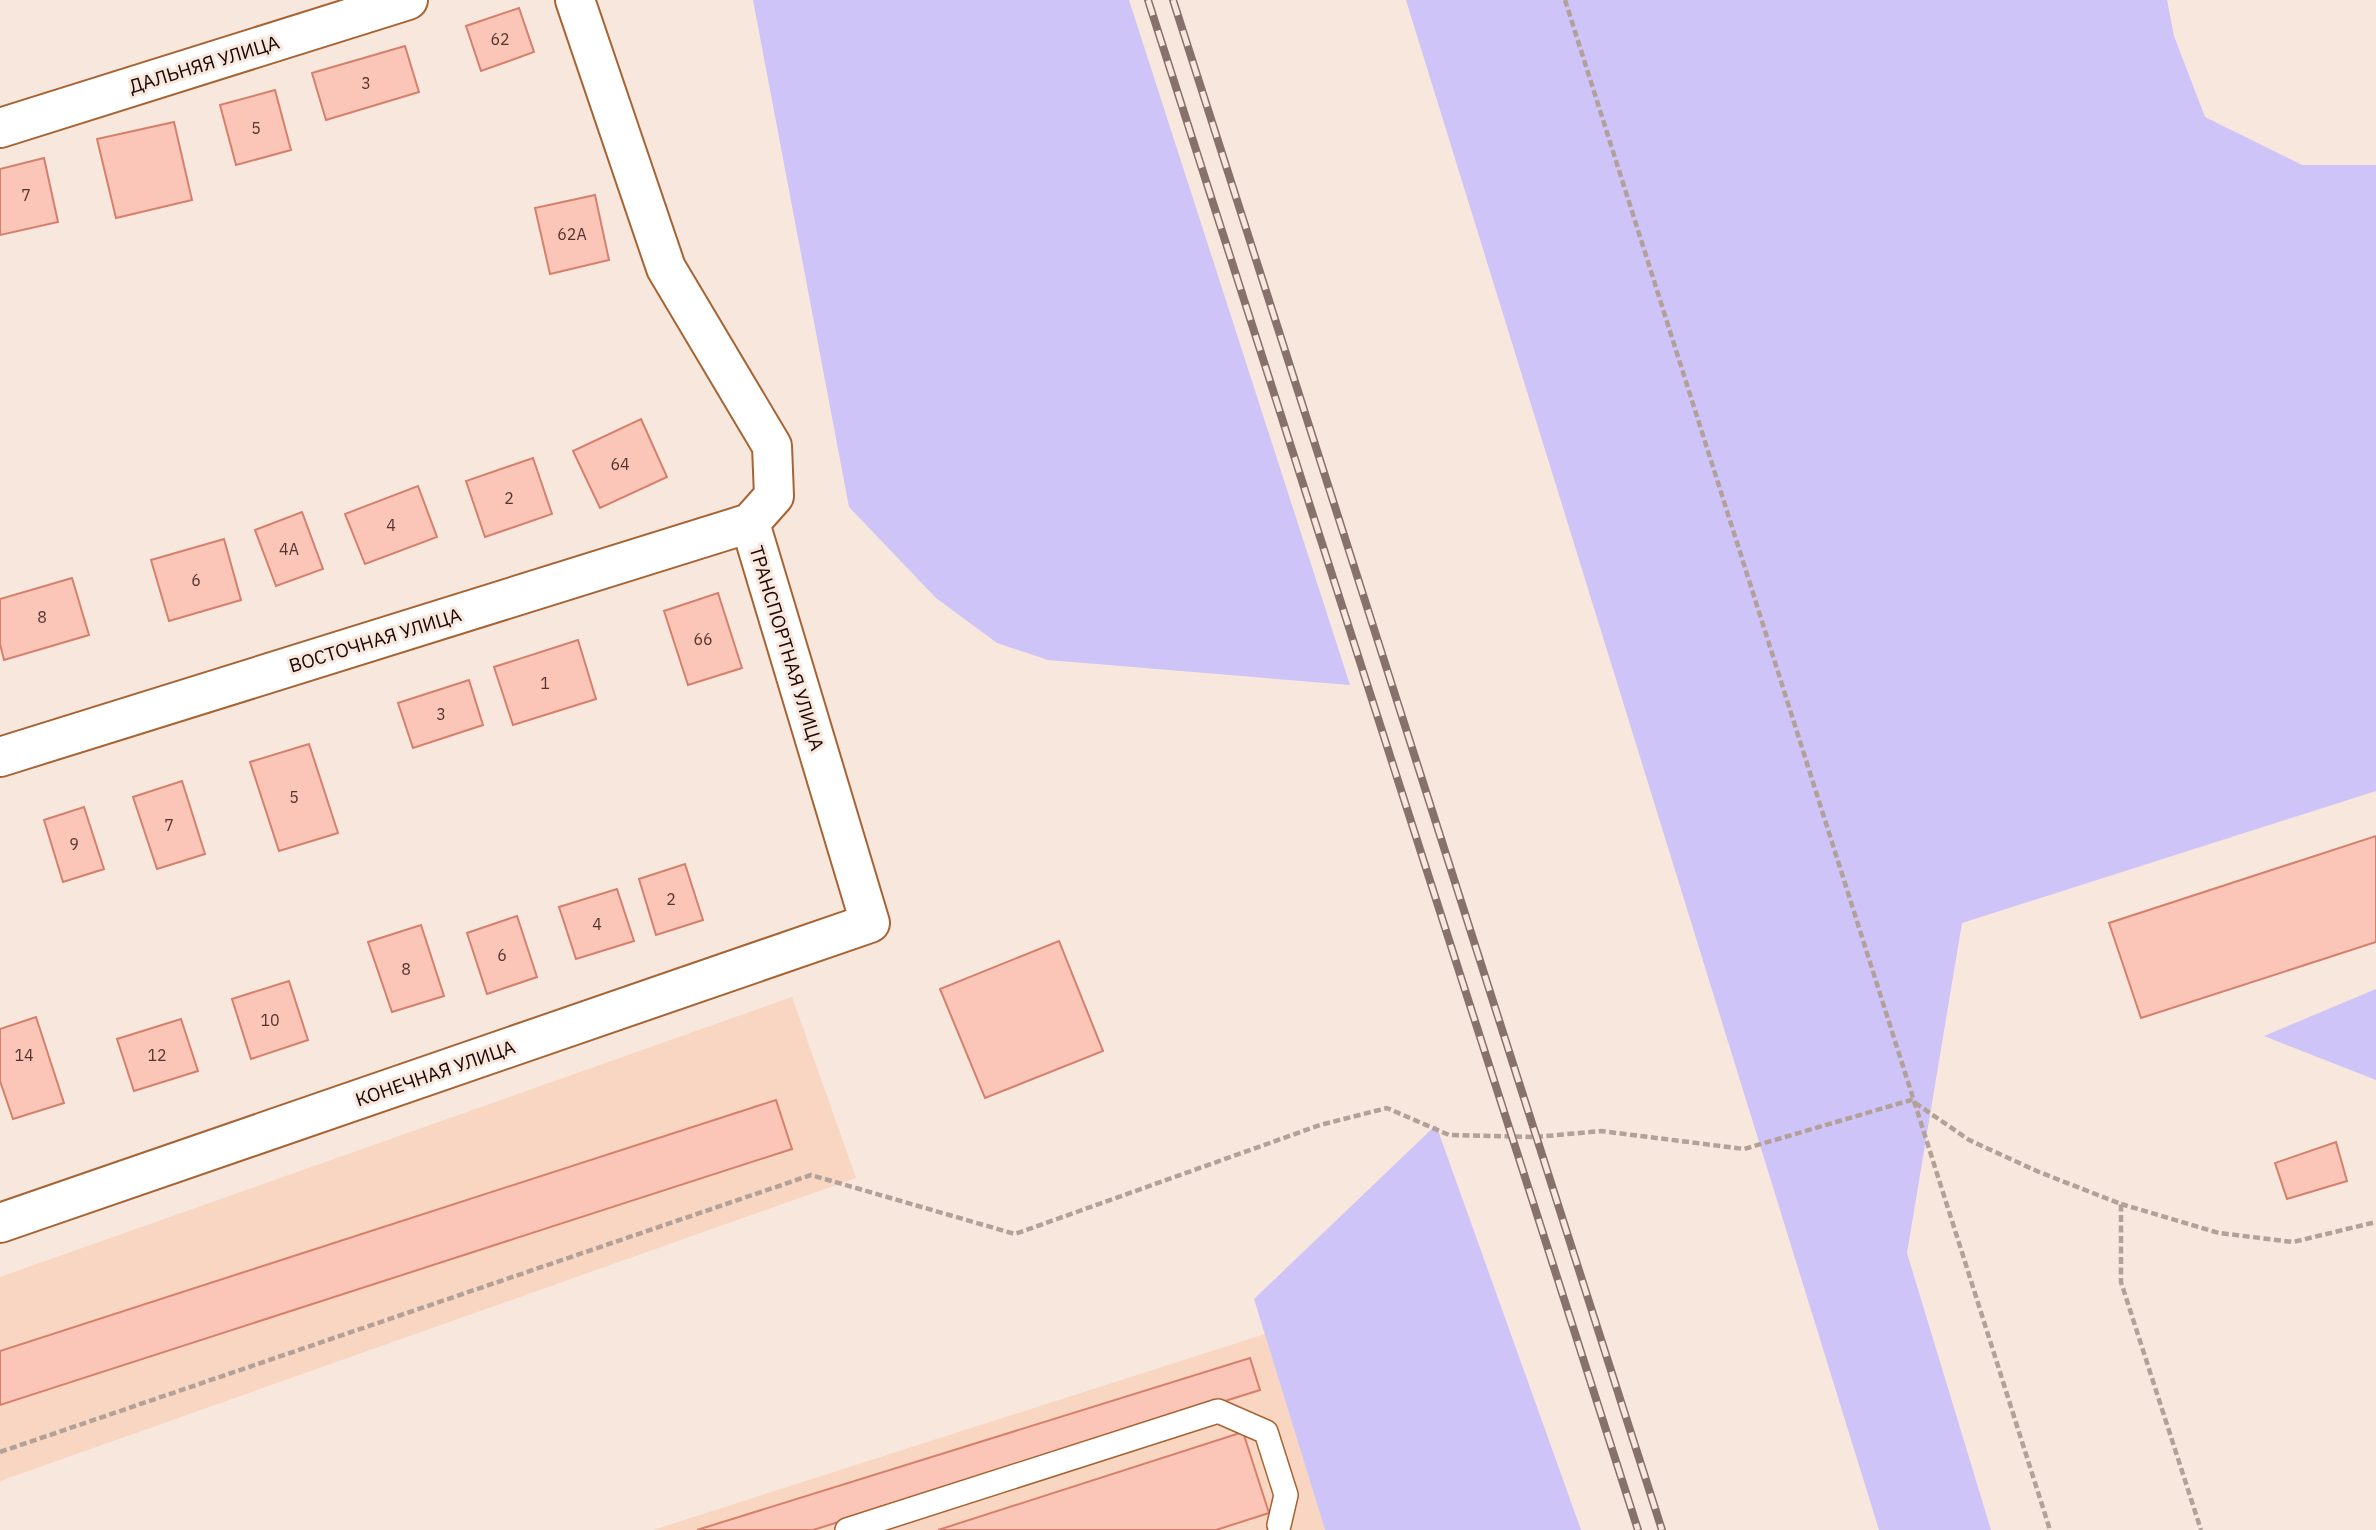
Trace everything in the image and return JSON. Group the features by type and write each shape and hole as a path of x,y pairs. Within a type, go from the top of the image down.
{"street":[{"name":"ДАЛЬНЯЯ УЛИЦА","path":"0,128 408,0"},
{"name":"ТРАНСПОРТНАЯ УЛИЦА","path":"575,0 666,268 772,446 774,496 750,523 870,923"},
{"name":"ВОСТОЧНАЯ УЛИЦА","path":"0,758 750,523"},
{"name":"КОНЕЧНАЯ УЛИЦА","path":"0,1223 870,923"}],"lane":[{"path":"847,1530 1218,1411 1266,1432 1286,1495 1274,1528"}],"path":[{"path":"1565,0 1911,1100 2050,1530"},
{"path":"1911,1100 1969,1140 2039,1172 2121,1204 2219,1233 2293,1242 2376,1222"},
{"path":"0,1452 811,1175 1015,1234 1320,1125 1387,1108 1449,1135 1536,1137 1601,1131 1744,1149 1911,1100"},
{"path":"2121,1204 2121,1282 2201,1530"}],"shaded area":[{"path":"753,0 1129,0 1350,685 1048,660 997,643 936,598 849,507"},
{"path":"1406,0 2167,0 2174,36 2205,117 2302,165 2376,165 2376,791 1962,923 1907,1253 1991,1530 1879,1530"},
{"path":"2376,989 2376,1080 2264,1036"},
{"path":"792,997 856,1178 0,1481 0,1277"},
{"path":"1436,1125 1581,1530 1325,1530 1254,1299"},
{"path":"1265,1334 1325,1530 653,1530"}],"building":[{"path":"519,8 534,52 481,71 466,26"},
{"path":"405,46 419,92 326,120 312,73"},
{"path":"275,90 291,150 236,165 220,105"},
{"path":"174,122 192,200 116,218 97,139"},
{"path":"44,158 58,222 0,235 0,169"},
{"path":"595,195 609,260 550,274 535,208"},
{"path":"641,419 667,477 600,508 573,451"},
{"path":"533,458 552,514 485,537 466,481"},
{"path":"418,486 437,537 365,564 345,514"},
{"path":"302,512 323,569 276,586 255,530"},
{"path":"224,539 241,600 169,621 151,560"},
{"path":"72,578 89,635 4,660 0,644 0,599"},
{"path":"718,593 742,668 688,685 664,611"},
{"path":"578,640 596,699 513,725 494,667"},
{"path":"469,680 483,725 413,748 398,703"},
{"path":"309,744 338,833 279,851 250,762"},
{"path":"182,781 205,854 157,869 133,797"},
{"path":"84,807 104,869 63,882 44,820"},
{"path":"2376,836 2376,942 2141,1018 2109,923"},
{"path":"685,864 703,920 656,935 639,879"},
{"path":"617,889 634,941 576,959 559,907"},
{"path":"517,916 537,977 487,994 467,933"},
{"path":"421,925 444,996 392,1012 368,942"},
{"path":"1059,941 1103,1051 985,1098 940,989"},
{"path":"289,981 308,1040 251,1059 232,999"},
{"path":"36,1017 64,1103 13,1119 0,1081 0,1029"},
{"path":"181,1019 198,1071 134,1091 117,1039"},
{"path":"776,1100 792,1149 0,1405 0,1351"},
{"path":"2336,1142 2347,1181 2287,1199 2275,1163"},
{"path":"1250,1358 1260,1390 813,1530 697,1530"},
{"path":"1243,1432 1269,1513 1216,1530 938,1530"}],"railway":[{"path":"1148,0 1638,1530"},
{"path":"1173,0 1662,1530"}]}
